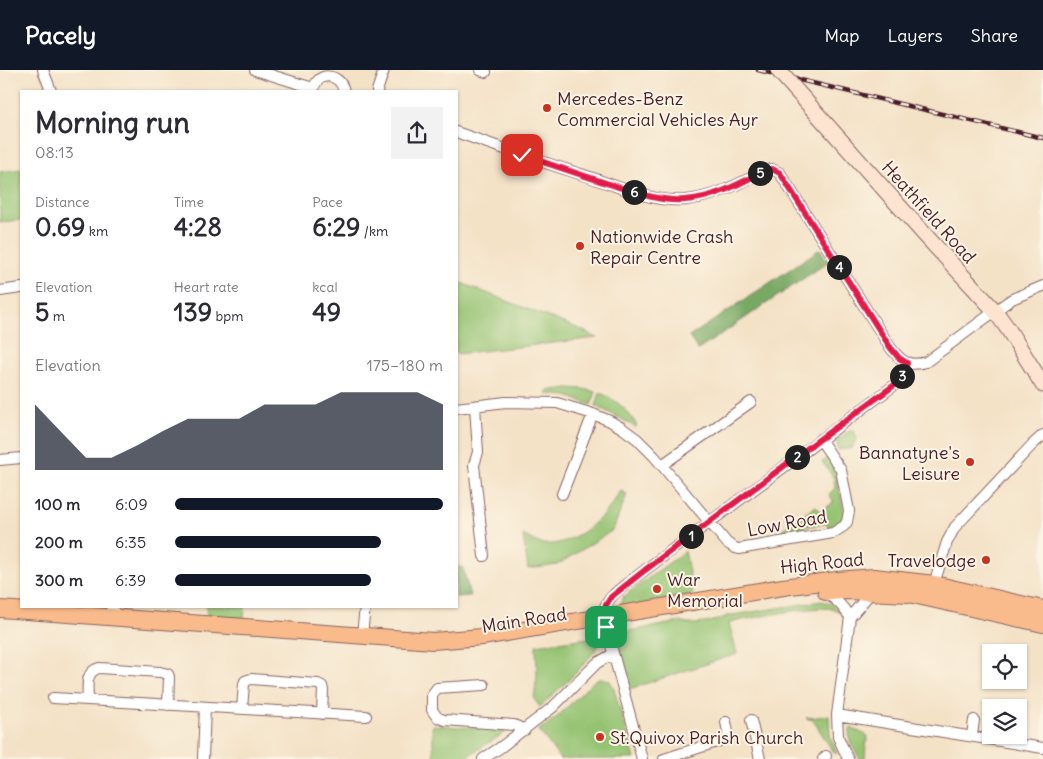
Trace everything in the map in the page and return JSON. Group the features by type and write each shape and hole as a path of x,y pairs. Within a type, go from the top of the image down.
{"main road":[{"name":"Heathfield Road","path":"778,70 931,243 995,311 1043,385"},
{"name":"High Road","path":"605,622 783,587 874,577 934,584 1043,609"},
{"name":"High Road","path":"605,622 823,592 846,591 910,594 1043,624"},
{"name":"Main Road","path":"0,609 118,615 433,641 605,622"},
{"name":"Main Road","path":"0,619 118,615 387,648 438,649 493,646 605,622"}],"street":[{"path":"44,70 51,90"},
{"path":"255,70 268,72 313,90 316,82 327,76 332,77 340,81 344,90"},
{"path":"376,90 384,70"},
{"path":"458,133 626,189 666,200 686,200 723,192 764,171 772,169 780,173 890,347 899,358 907,363 917,364 926,362 1012,299 1043,286"},
{"path":"0,291 20,288"},
{"name":"Low Road","path":"605,622 604,612 611,597 896,384 903,375 907,363"},
{"path":"458,408 506,402 557,403 610,421 636,439 662,465 710,522"},
{"path":"662,465 751,402"},
{"path":"475,406 478,452 474,466 484,556"},
{"path":"562,494 592,414"},
{"path":"934,584 947,542 956,527 1043,435"},
{"name":"Low Road","path":"710,522 727,543 739,549 833,533 840,529 847,522 849,511 841,470 820,439"},
{"path":"0,460 20,458"},
{"path":"823,592 833,597 850,617"},
{"path":"848,759 838,737 837,715 850,617 868,596 876,592"},
{"path":"362,636 365,608"},
{"path":"605,622 642,759"},
{"path":"483,759 502,747 553,707 597,663 613,654"},
{"path":"88,700 88,676 92,670 98,668 168,674 170,680 168,705"},
{"path":"242,709 245,680 315,683 322,686 323,690 322,714"},
{"path":"484,686 437,688 432,695 432,710 437,717 444,720 514,725 524,730"},
{"path":"53,698 366,716"},
{"path":"203,759 206,707"},
{"path":"837,715 1043,748"},
{"path":"751,720 760,759"},
{"path":"972,736 974,720"},
{"path":"664,759 726,739 729,736 726,722"}],"green space":[{"path":"20,169 20,220 0,222 0,172"},
{"path":"820,249 828,262 698,350 689,337"},
{"path":"458,282 582,330 597,338 458,354"},
{"path":"567,388 596,392 591,405 567,396 546,394 547,391"},
{"path":"600,393 622,406 637,426 635,427 596,406"},
{"path":"852,429 857,437 852,448 838,450 837,441"},
{"path":"828,457 836,469 844,513 841,522 829,530 827,523 792,529 793,535 768,540 816,506 820,512 834,502 829,494 835,488 834,478 822,462"},
{"path":"621,491 627,494 613,530 557,565 528,569 523,535 541,544 553,544 572,538 597,521"},
{"path":"685,551 693,594 627,607 622,605 623,597"},
{"path":"458,567 463,567 470,596 458,597"},
{"path":"822,601 834,606 843,615 836,610 828,608 784,612 729,623 737,654 629,689 616,643 617,636 623,632 680,622 690,624 704,623 727,616"},
{"path":"206,608 245,608 244,618 207,616"},
{"path":"588,638 597,640 596,650 575,674 540,707 534,699 537,676 536,645"},
{"path":"601,678 609,680 613,686 635,759 560,759 539,730 557,717 595,680"},
{"path":"829,716 830,735 837,754 832,750 813,720 806,718"},
{"path":"432,725 505,730 506,732 463,759 434,759"},
{"path":"851,728 868,736 865,759 860,759 851,744 849,732"}],"railway":[{"path":"758,70 1043,138"}],"place":[{"name":"Mercedes-Benz Commercial Vehicles Ayr","path":"547,108"},
{"name":"Nationwide Crash Repair Centre","path":"580,246"},
{"name":"Bannatyne's Leisure","path":"970,462"},
{"name":"Travelodge","path":"986,560"},
{"name":"War Memorial","path":"657,589"},
{"name":"St.Quivox Parish Church","path":"600,737"}],"route":[{"path":"522,155 666,200 686,200 723,192 764,171 772,169 780,173 890,347 899,358 907,363 903,375 896,384 611,597 604,612 606,627"}]}
